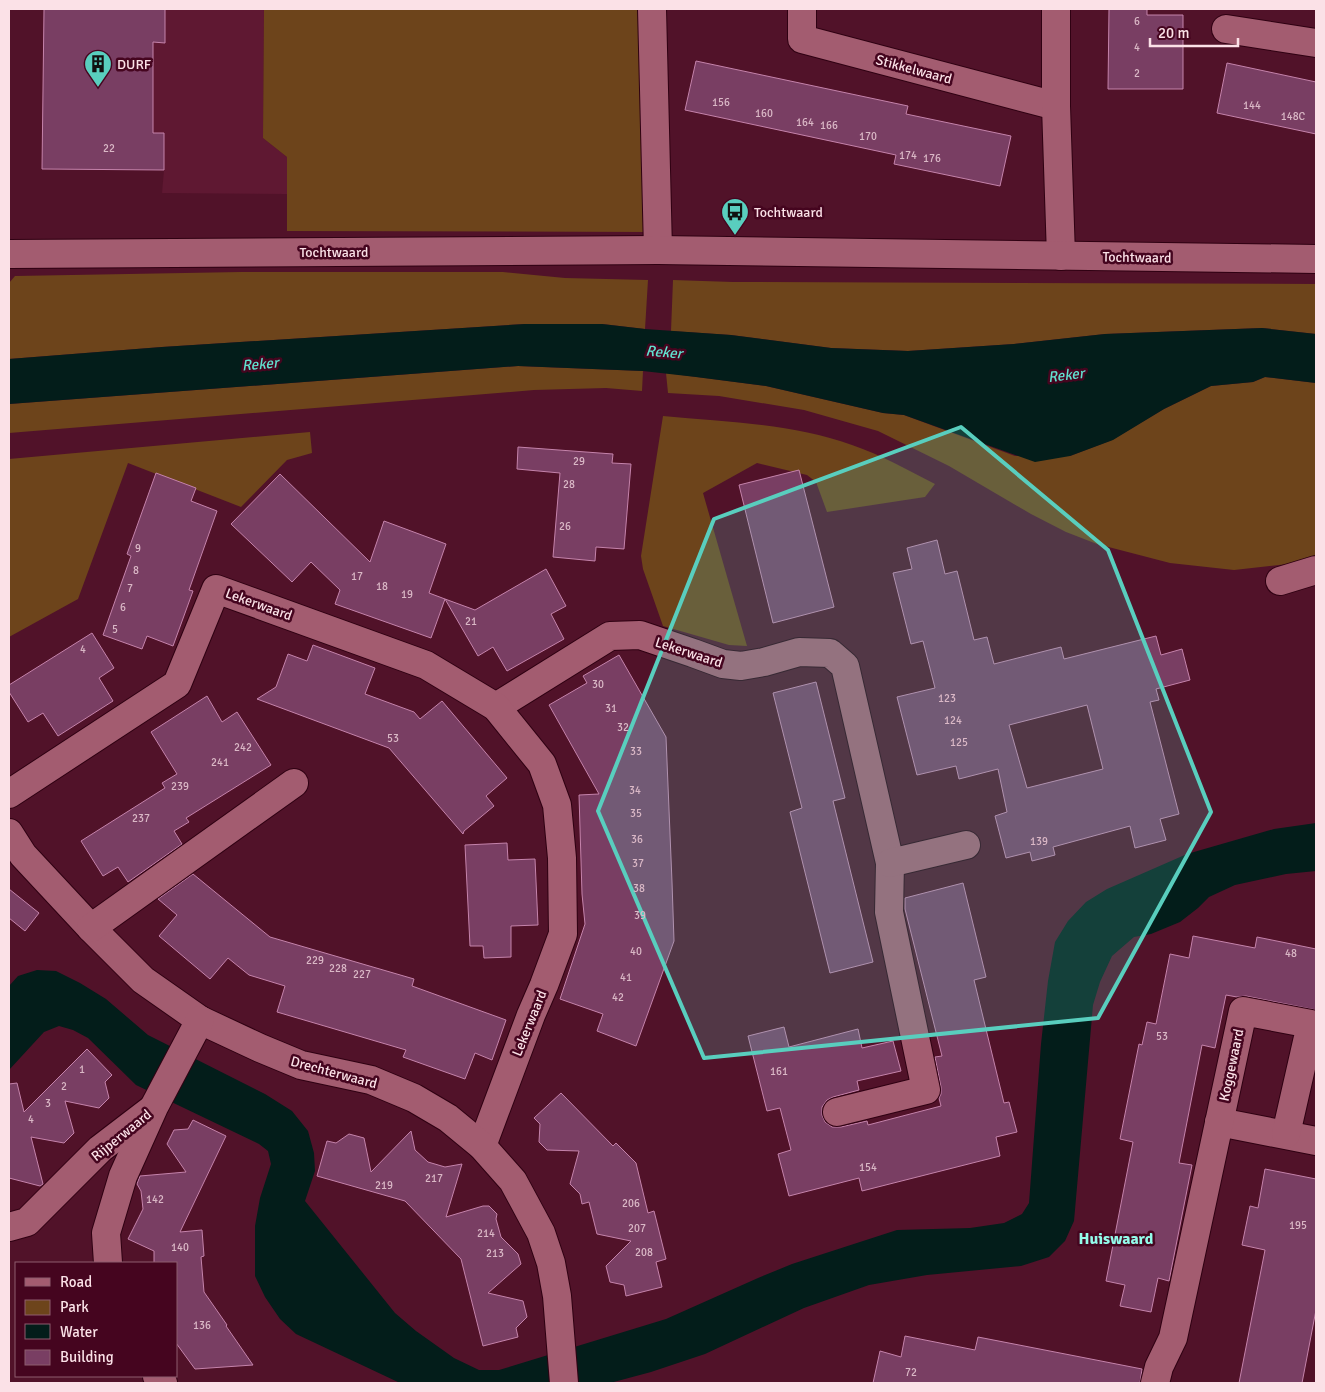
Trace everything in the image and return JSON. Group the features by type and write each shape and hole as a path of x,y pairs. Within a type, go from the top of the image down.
{"street":[{"path":"652,9 658,250"},
{"name":"Stikkelwaard","path":"802,9 802,39 1056,106"},
{"path":"1056,9 1056,106 1061,256"},
{"path":"1226,29 1316,44"},
{"name":"Tochtwaard","path":"9,254 658,250 1316,259"},
{"path":"1280,581 1316,570"},
{"name":"Lekerwaard","path":"9,794 177,684 216,589 426,665 496,707 542,764 557,805 562,858 563,934 482,1146"},
{"name":"Lekerwaard","path":"496,707 610,636 640,635 723,664 741,666 764,662 799,652 830,653 844,666 890,863 889,912 926,1090 837,1112"},
{"path":"91,928 294,783"},
{"name":"Drechterwaard","path":"9,833 23,855 91,928 194,1031 260,1048 301,1065 371,1080 414,1098 448,1118 482,1146 513,1181 541,1233 551,1263 557,1296 564,1383"},
{"path":"890,863 966,845"},
{"name":"Koggewaard","path":"1156,1383 1159,1367 1173,1338 1243,1011 1311,1024 1286,1134"},
{"path":"154,1108 194,1031"},
{"name":"Rijperwaard","path":"9,1227 27,1222 100,1149 154,1108"},
{"name":"Rijperwaard","path":"108,1262 106,1233 123,1176 154,1108"},
{"path":"1219,1122 1316,1141"}],"highlighted area":[{"path":"961,427 1108,550 1211,812 1098,1018 704,1058 598,811 714,519"}],"shaded area":[{"path":"44,9 264,9 263,138 287,157 287,194 162,193 164,170 79,163 79,169 42,169"}],"green space":[{"path":"264,9 644,9 651,232 287,231 287,157 263,138"},
{"path":"241,272 503,272 565,278 648,280 645,329 602,324 525,324 162,347 9,359 9,283 15,276"},
{"path":"673,280 733,282 1316,284 1316,334 1262,328 1105,334 1014,344 908,351 831,348 731,335 671,331"},
{"path":"518,366 643,371 642,391 606,388 534,390 9,433 9,404"},
{"path":"666,373 766,386 883,413 904,415 1015,456 1070,456 1112,440 1164,409 1211,386 1253,382 1265,377 1316,383 1316,557 1288,564 1234,570 1170,563 1097,544 1066,532 1031,514 949,466 878,431 804,410 719,396 668,393"},
{"path":"663,416 758,424 806,432 873,453 935,484 925,497 827,512 816,482 807,475 757,463 703,493 747,646 729,645 663,626 643,569 641,556"},
{"path":"310,432 312,453 287,460 241,507 128,463 78,599 9,637 9,459"}],"water":[{"name":"Reker","path":"525,324 602,324 731,335 831,348 908,351 1014,344 1105,334 1262,328 1316,334 1316,383 1265,377 1253,382 1211,386 1164,409 1113,440 1070,456 1035,462 904,415 883,413 766,386 643,371 518,366 9,404 9,359 162,347"},
{"path":"1316,823 1316,871 1286,874 1235,885 1209,897 1180,922 1151,934 1134,937 1112,956 1100,982 1093,1005 1074,1221 1065,1241 1049,1257 1021,1266 927,1275 869,1285 804,1308 705,1354 610,1383 400,1383 296,1334 280,1319 265,1297 255,1276 255,1226 260,1198 271,1164 268,1151 259,1144 136,1085 88,1038 73,1030 59,1026 44,1032 9,1070 9,986 18,976 37,970 56,971 106,999 148,1035 265,1094 292,1111 308,1131 314,1153 315,1171 305,1201 395,1313 416,1331 454,1358 479,1370 499,1370 666,1319 792,1264 897,1230 970,1228 1004,1223 1022,1214 1029,1203 1041,1044 1048,981 1055,942 1068,921 1086,902 1107,889 1187,854 1274,829"}],"building":[{"name":"DURF","path":"44,9 165,9 165,43 153,42 153,133 164,133 164,170 42,169"},
{"path":"1109,9 1147,9 1147,15 1183,15 1183,89 1108,89"},
{"path":"696,61 908,106 906,114 1011,136 1000,186 894,164 896,155 685,110"},
{"path":"1227,63 1316,82 1316,134 1217,113"},
{"path":"518,447 613,454 612,463 631,464 624,549 596,547 595,561 553,557 560,473 517,469"},
{"path":"799,470 834,607 773,623 739,485"},
{"path":"156,473 196,488 191,501 217,511 189,590 193,591 173,646 147,636 142,649 103,635 131,556 127,554"},
{"path":"280,474 370,562 384,521 446,544 429,593 445,599 431,638 335,604 340,590 311,562 292,582 231,524"},
{"path":"937,540 945,574 957,571 974,640 987,637 994,664 1061,647 1064,659 1156,636 1161,655 1182,649 1190,680 1156,689 1159,700 1150,702 1179,814 1160,819 1166,840 1135,848 1130,826 1053,847 1055,855 1032,861 1030,852 1006,858 995,816 1007,812 998,769 959,779 956,766 917,775 897,697 935,688 923,641 911,644 893,573 912,569 907,548","holes":["1087,705 1103,769 1027,788 1009,725"]},
{"path":"546,569 566,606 551,614 564,639 507,671 493,647 478,656 445,599 475,610"},
{"path":"92,633 114,668 99,678 113,701 58,736 43,713 28,722 9,692 9,685"},
{"path":"313,645 375,668 365,694 414,712 420,719 442,701 507,778 486,796 494,806 464,831 463,834 389,748 257,699 276,687 288,654 307,661"},
{"path":"619,655 666,737 674,941 636,1046 597,1031 603,1014 560,999 585,924 582,894 579,795 599,794 549,705 587,683 583,676"},
{"path":"816,682 845,798 833,801 873,962 830,973 790,812 802,808 773,693"},
{"path":"207,696 222,722 237,712 271,765 186,818 189,822 174,831 182,844 128,882 118,867 103,876 81,841 165,788 162,783 177,774 151,732"},
{"path":"507,843 508,860 535,859 538,925 511,926 511,957 484,958 483,946 470,946 465,845"},
{"path":"193,874 270,937 414,979 412,986 506,1020 492,1060 475,1053 465,1079 403,1057 406,1050 277,1012 285,986 249,975 228,958 210,979 159,936 177,915 158,899"},
{"path":"963,883 986,977 974,980 1004,1103 1009,1102 1017,1132 996,1137 1000,1156 862,1191 859,1178 789,1196 778,1154 791,1150 780,1108 767,1111 748,1036 784,1027 789,1047 858,1029 862,1048 893,1041 901,1071 857,1081 859,1090 827,1100 822,1107 822,1115 825,1122 832,1127 841,1127 867,1121 868,1125 941,1106 939,1098 941,1087 935,1057 942,1056 905,909 905,898"},
{"path":"9,889 39,913 25,931 9,918"},
{"path":"1193,936 1255,948 1257,937 1316,949 1316,1010 1246,996 1226,995 1215,1048 1202,1045 1179,1163 1192,1165 1169,1281 1158,1278 1151,1312 1120,1306 1125,1285 1106,1281 1133,1142 1120,1139 1139,1044 1142,1045 1147,1022 1156,1024 1170,954 1189,958"},
{"path":"87,1049 112,1075 105,1082 109,1098 99,1108 65,1101 74,1133 64,1143 31,1137 43,1184 40,1186 9,1178 9,1084 17,1083 24,1112"},
{"path":"561,1093 613,1146 616,1143 636,1163 648,1213 654,1211 666,1259 656,1262 662,1287 626,1296 624,1285 610,1282 606,1266 631,1241 597,1234 589,1202 582,1204 580,1194 570,1184 579,1151 547,1150 539,1142 540,1124 534,1118"},
{"path":"193,1120 226,1136 180,1232 202,1230 204,1256 201,1257 204,1292 253,1365 195,1369 178,1346 178,1262 154,1262 154,1251 128,1239 143,1209 141,1191 137,1184 140,1176 186,1172 167,1144 174,1130 188,1129"},
{"path":"411,1131 415,1150 428,1162 445,1167 462,1164 446,1217 489,1206 497,1214 496,1219 501,1237 518,1254 521,1264 488,1293 523,1301 527,1317 516,1328 518,1337 483,1346 461,1259 405,1201 317,1176 327,1141 336,1143 349,1134 364,1138 371,1172"},
{"path":"1265,1169 1316,1179 1316,1310 1302,1383 1239,1383 1265,1250 1242,1245 1250,1206 1258,1208"},
{"path":"905,1336 975,1350 978,1337 1142,1369 1140,1383 873,1383 880,1351 901,1357"}],"place":[{"name":"DURF","path":"98,88"},
{"name":"Tochtwaard","path":"735,236"}],"district":[{"name":"Huiswaard","path":"1116,1238"}]}
